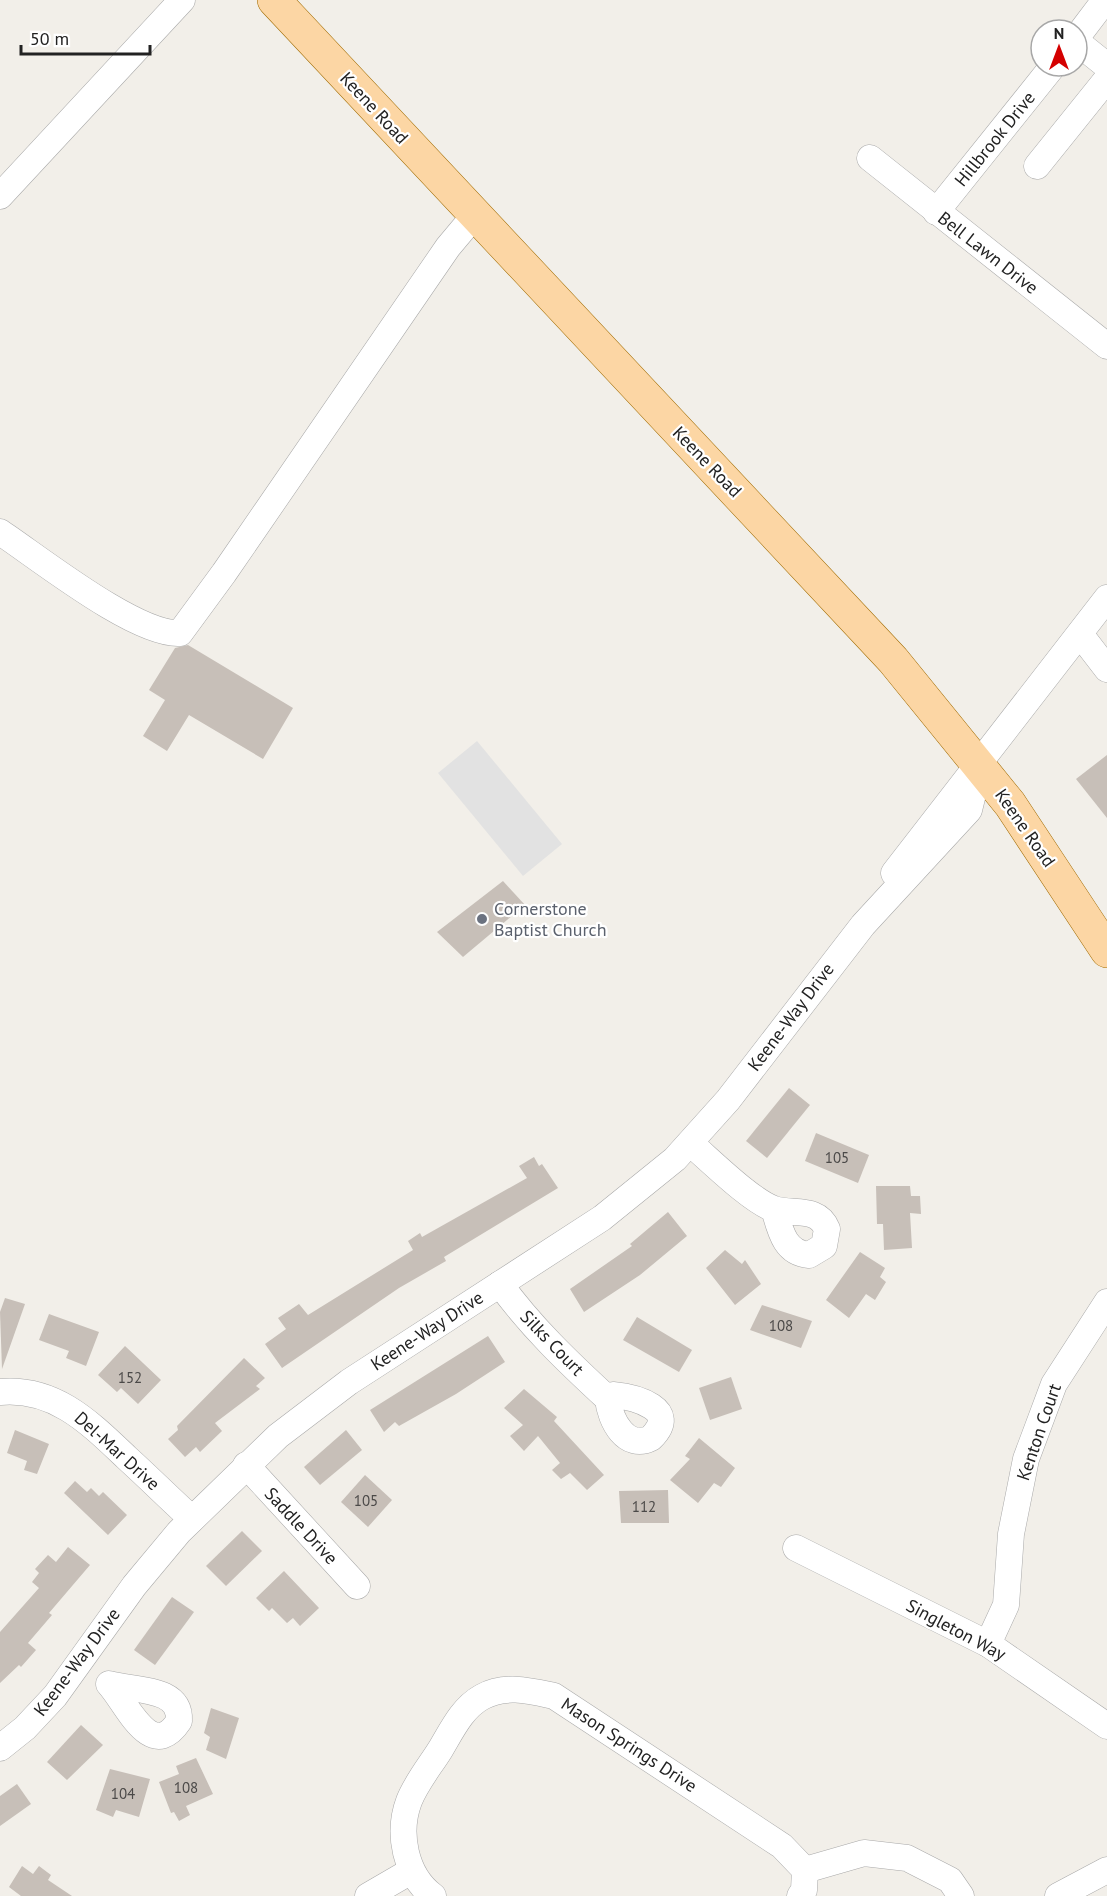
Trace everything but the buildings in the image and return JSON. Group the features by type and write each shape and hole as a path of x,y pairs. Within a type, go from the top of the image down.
{"main road":[{"name":"Keene Road","path":"274,0 474,216 841,603 980,765 1034,838 1107,951"}],"street":[{"path":"0,196 182,0"},
{"path":"1089,21 1105,0"},
{"path":"1089,52 1107,66"},
{"name":"Hillbrook Drive","path":"936,212 1043,78"},
{"path":"1037,166 1107,79"},
{"name":"Bell Lawn Drive","path":"870,158 936,212 1104,338"},
{"path":"0,532 128,618 168,634 180,633 448,248 474,216"},
{"name":"Keene-Way Drive","path":"0,1748 41,1712 80,1665 134,1586 192,1519 246,1466 330,1394 612,1211 660,1173 690,1143 728,1100 863,925 906,855 980,765 1107,598"},
{"path":"1080,634 1107,669"},
{"path":"690,1143 756,1198 774,1209"},
{"name":"Silks Court","path":"500,1284 537,1329 608,1399"},
{"name":"Kenton Court","path":"988,1644 1006,1605 1011,1534 1026,1459 1054,1384 1107,1302"},
{"name":"Del-Mar Drive","path":"0,1392 15,1391 48,1397 78,1414 192,1519"},
{"name":"Saddle Drive","path":"246,1466 357,1586"},
{"name":"Singleton Way","path":"796,1548 988,1644 1107,1725"},
{"path":"80,1665 109,1684"},
{"name":"Mason Springs Drive","path":"433,1896 411,1871 405,1848 404,1823 410,1800 464,1710 484,1696 515,1689 554,1696 782,1846 805,1870"},
{"path":"800,1896 804,1890 805,1870 864,1853 908,1858 950,1880 961,1896"},
{"path":"1058,1896 1107,1870"},
{"path":"368,1896 411,1871"}],"shaded area":[{"path":"477,741 562,844 523,876 438,773"}],"place":[{"name":"Cornerstone Baptist Church","path":"482,919"}]}
